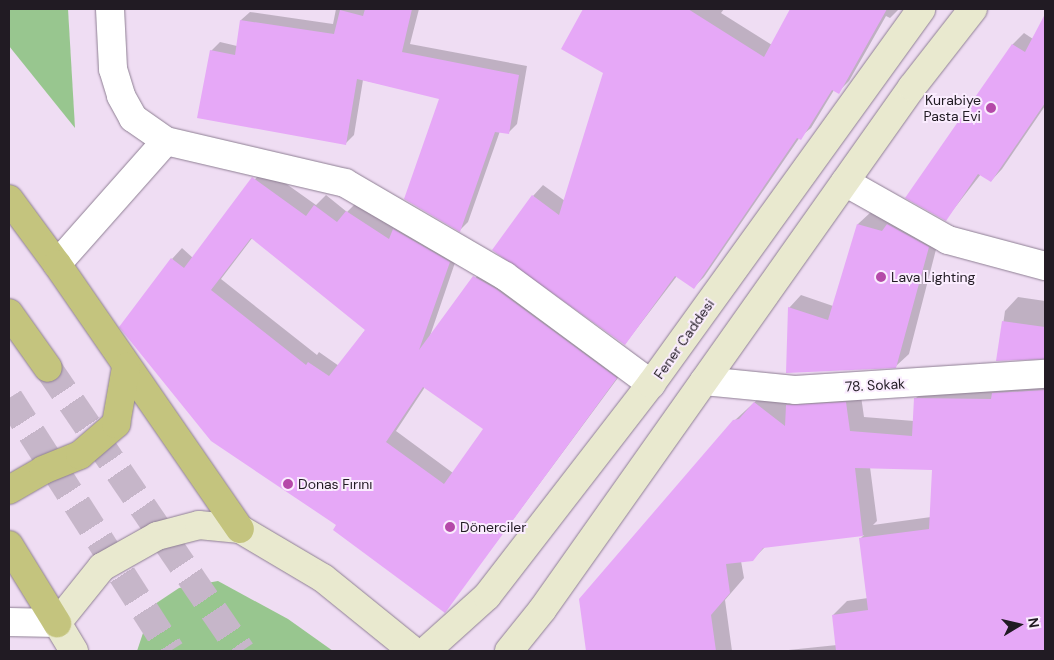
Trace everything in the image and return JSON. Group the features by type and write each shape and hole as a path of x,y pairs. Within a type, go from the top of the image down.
{"highway":[{"path":"9,199 57,264 126,367 240,529"},
{"path":"9,313 48,368"},
{"path":"9,490 43,470 80,455 116,424 126,367"},
{"path":"9,545 57,623"}],"main road":[{"name":"Fener Caddesi","path":"426,651 487,596 651,384 921,9"},
{"path":"509,651 542,610 912,87 973,9"},
{"path":"74,651 57,623 102,567 156,536 199,525 240,529 323,578 413,651"}],"street":[{"path":"110,9 113,69 121,96 134,118 166,141 345,184 505,276 651,384"},
{"path":"57,264 166,141"},
{"path":"845,182 948,240 1045,266"},
{"name":"78. Sokak","path":"704,381 795,390 1045,374"},
{"path":"9,622 57,623"}],"green space":[{"path":"9,9 68,9 75,128 9,46"},
{"path":"218,581 288,619 333,651 137,651 152,606 179,588"}],"building":[{"path":"365,9 412,9 402,52 519,75 509,134 495,132 460,232 404,199 439,99 357,79 346,145 197,118 210,50 235,55 240,20 334,34 340,10 363,16"},
{"path":"583,9 688,9 764,57 790,9 887,9 839,94 832,90 801,140 797,138 694,289 675,276 625,345 492,250 532,195 559,215 603,73 561,49"},
{"path":"1045,14 1045,103 991,182 978,174 946,221 905,198 1012,44 1025,52"},
{"path":"252,177 306,216 314,205 337,222 346,211 389,239 393,229 450,262 419,350 473,276 496,289 617,378 445,613 333,530 336,525 211,441 119,327 171,258 184,268","holes":["251,238 365,330 329,376 308,362 306,365 211,290","423,387 483,429 444,484 386,442"]},
{"name":"Lava Lighting","path":"857,224 882,231 887,224 929,247 896,368 786,373 788,307 828,320"},
{"path":"1002,321 1045,327 1045,359 996,361"},
{"path":"1045,390 1045,651 836,651 832,615 868,610 859,538 929,529 932,470 855,468 863,536 763,548 753,561 726,564 730,593 711,615 716,651 586,651 579,599 733,420 739,419 754,402 785,426 786,405 846,402 850,431 912,436 914,398 991,399 992,393"}],"tunnel":[{"path":"48,368 241,651"},
{"path":"9,398 171,651"}],"place":[{"name":"Kurabiye Pasta Evi","path":"991,108"},
{"name":"Lava Lighting","path":"881,277"},
{"name":"Donas Fırını","path":"288,484"},
{"name":"Dönerciler","path":"450,527"}]}
